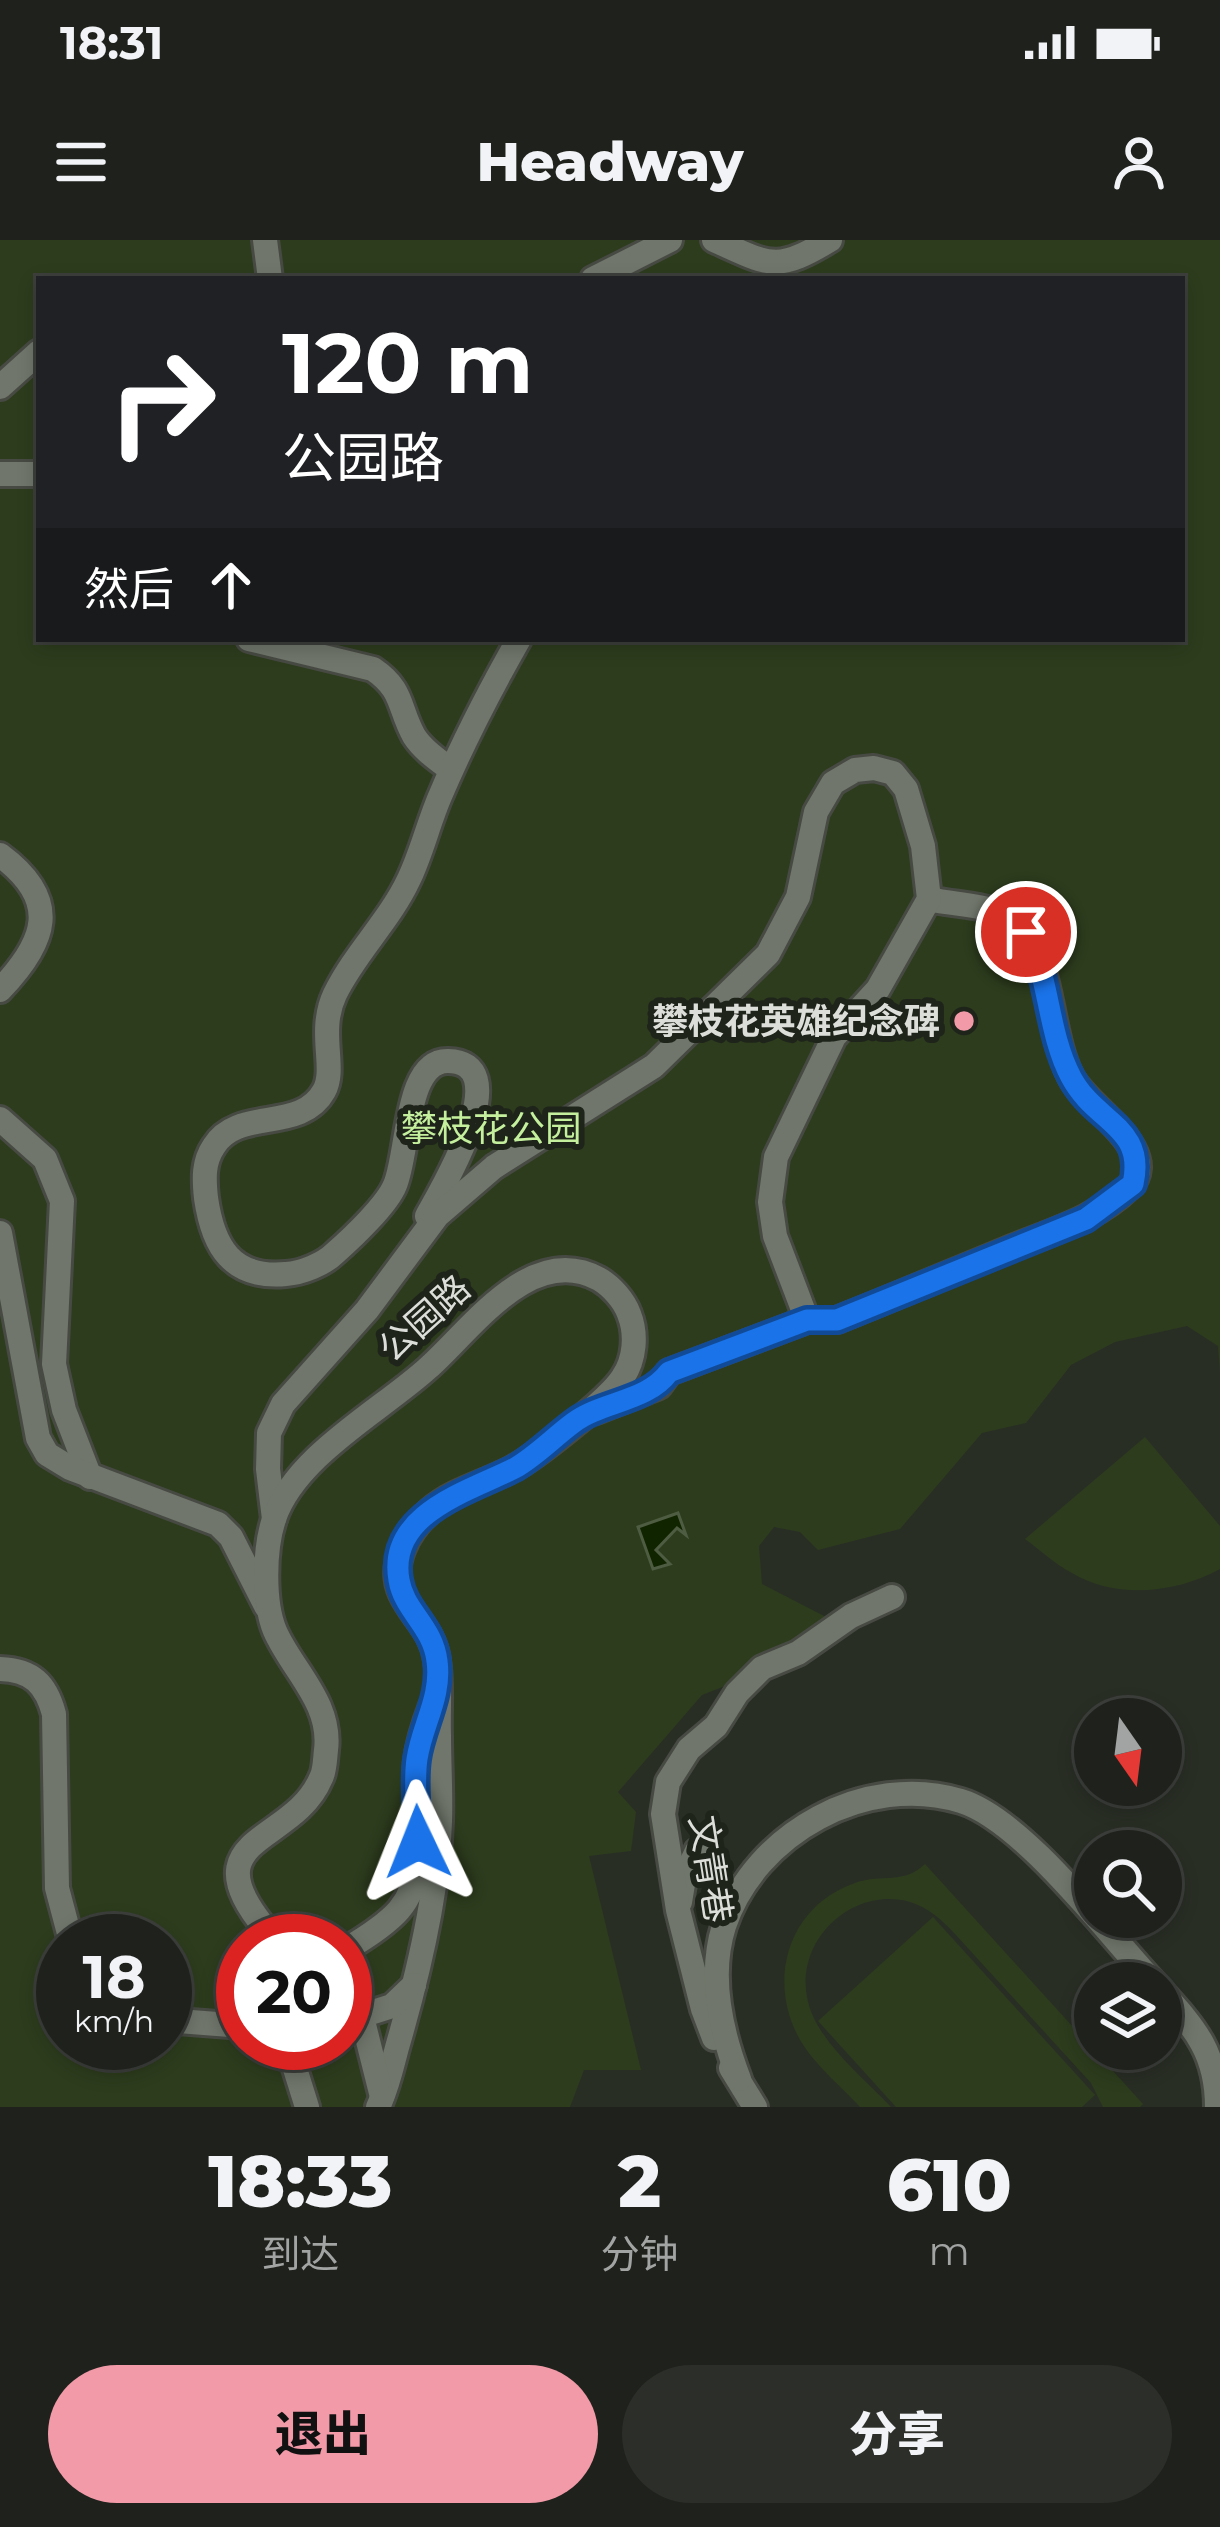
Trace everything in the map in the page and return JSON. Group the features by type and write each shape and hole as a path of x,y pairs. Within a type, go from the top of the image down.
{"street":[{"path":"265,240 270,276"},
{"path":"598,276 670,240"},
{"path":"714,240 763,262 785,264 830,240"},
{"path":"0,387 36,355"},
{"path":"0,474 36,474"},
{"path":"261,642 373,669 389,680 402,700 421,746 451,770"},
{"path":"404,1261 463,1148 476,1112 476,1082 466,1067 448,1060 427,1068 414,1088 407,1148 394,1190 332,1257 296,1273 263,1276 237,1266 219,1246 203,1179 218,1138 237,1127 285,1119 324,1093 329,1070 325,1019 336,992 408,881 476,714 517,642"},
{"path":"268,1610 273,1526 269,1433 283,1404 367,1310 437,1216 494,1167 654,1066 768,954 798,897 816,812 833,783 854,770 874,768 893,773 906,789 923,846 929,899 878,989 834,1037 776,1157 770,1202 775,1236 807,1320"},
{"path":"0,855 21,871 39,901 40,937 22,967 0,990"},
{"path":"578,1418 659,1386 669,1372 807,1320 837,1320 1086,1219 1133,1184 1139,1160 1132,1142 1091,1105 1070,1075 1038,955 1026,932 1005,913 929,899"},
{"path":"0,1119 45,1159 62,1201 54,1364 64,1410 90,1477"},
{"path":"0,1233 38,1438 46,1454 90,1477 218,1524 232,1537 277,1635 316,1697 327,1742 321,1779 301,1804 248,1848 239,1866 239,1885 254,1914"},
{"name":"公园路","path":"273,1526 288,1492 351,1426 426,1370 497,1300 538,1275 582,1270 610,1285 629,1313 635,1347"},
{"path":"380,2103 416,1984 440,1824 432,1635 402,1594 397,1572 404,1540 431,1510 517,1467 578,1418 623,1378 635,1347 669,1372"},
{"path":"232,1537 253,1538 273,1526"},
{"name":"文青巷","path":"754,2107 718,2046 703,2009 678,1910 663,1814 668,1782 689,1749 716,1726 737,1693 762,1668 798,1653 851,1616 892,1597"},
{"path":"0,1669 19,1670 37,1679 54,1714 57,1888 64,1914"},
{"path":"372,1930 399,1910 414,1882 416,1763 423,1728 438,1693"},
{"path":"739,2079 722,2035 717,1983 723,1930 742,1886 771,1851 807,1824 843,1807 886,1796 924,1794 964,1802 1028,1846 1135,1962"},
{"path":"678,1910 684,1878 697,1851"},
{"path":"372,2013 392,2006 416,1984"},
{"path":"1182,2015 1217,2073 1216,2107"},
{"path":"295,2070 307,2107"},
{"path":"370,2070 380,2103"}],"green space":[{"name":"攀枝花公园","path":"0,240 1220,240 1220,1372 1218,1346 1187,1326 1115,1342 1071,1365 1026,1423 982,1433 900,1529 818,1550 800,1532 774,1527 759,1546 762,1584 826,1617 781,1664 702,1695 618,1792 636,1812 631,1851 589,1856 641,2070 584,2070 570,2107 0,2107"},
{"path":"1145,1437 1220,1526 1220,1569 1185,1584 1127,1590 1089,1582 1025,1539"},
{"path":"925,1864 1074,2028 1074,2064 945,1924 917,1905 889,1899 868,1902 833,1922 810,1955 806,1976 811,2013 819,2028 891,2107 860,2107 818,2064 798,2036 785,1990 785,1967 800,1926 833,1893 865,1880 901,1877"},
{"path":"933,1917 1095,2095 1082,2107 896,2107 818,2021"},
{"path":"1079,2070 1112,2070 1143,2104 1103,2107"}],"shaded area":[{"path":"678,1513 686,1535 677,1528 656,1550 670,1564 653,1569 638,1527"}],"place":[{"name":"攀枝花英雄纪念碑","path":"964,1021"}],"route":[{"path":"418,1842 416,1763 423,1728 438,1693 438,1663 432,1635 402,1594 397,1572 404,1540 431,1510 517,1467 578,1418 659,1386 669,1372 807,1320 837,1320 1086,1219 1133,1184 1139,1160 1132,1142 1091,1105 1070,1075 1038,955 1026,932"}]}
